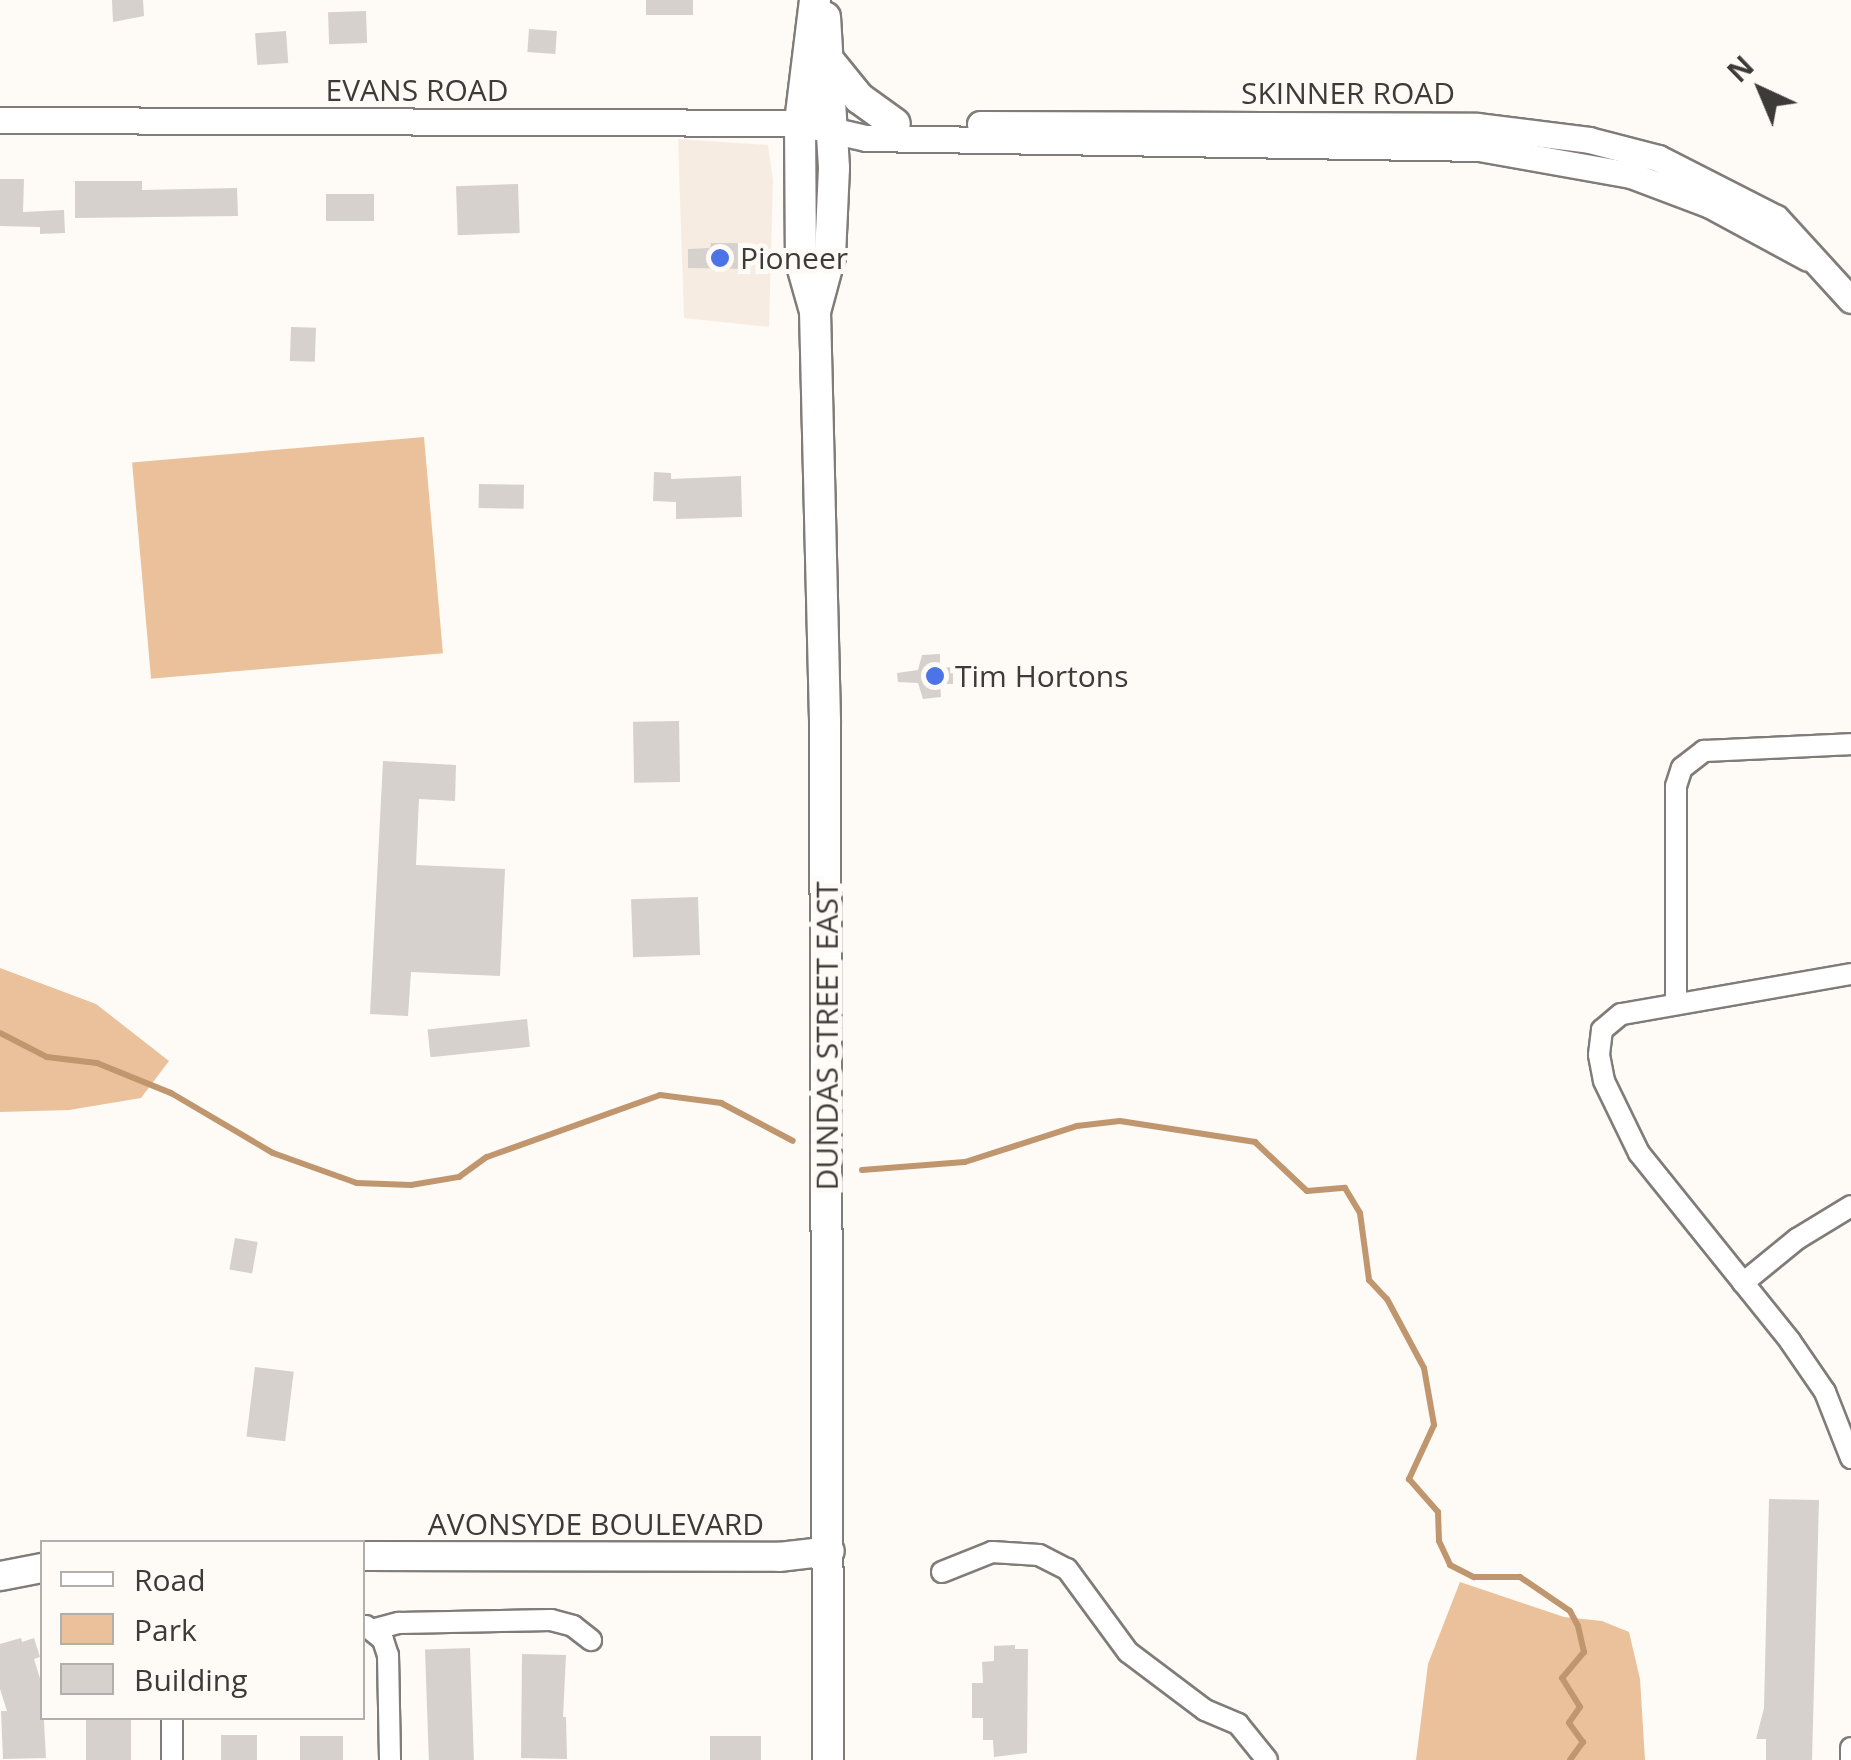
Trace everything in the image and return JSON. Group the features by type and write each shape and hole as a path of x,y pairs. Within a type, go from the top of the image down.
{"main road":[{"name":"DUNDAS STREET EAST","path":"815,311 830,256 843,130 818,0"},
{"name":"DUNDAS STREET EAST","path":"818,0 800,124 801,262 815,311 825,724 828,1760"},
{"path":"829,61 859,98 894,124"},
{"name":"AVONSYDE BOULEVARD","path":"365,1556 779,1557 830,1551"},
{"path":"0,1576 40,1568"}],"street":[{"name":"EVANS ROAD","path":"0,120 800,124 843,130"},
{"name":"SKINNER ROAD","path":"843,130 894,124 1477,126 1589,140 1658,158 1717,184 1776,218 1808,258 1851,300"},
{"name":"SKINNER ROAD","path":"843,130 866,138 1146,146 1479,148 1631,175 1710,204 1808,258"},
{"path":"1676,1002 1676,786 1682,768 1704,752 1851,744"},
{"path":"1851,974 1634,1010 1611,1020 1600,1042 1604,1081 1639,1154 1824,1392 1851,1458"},
{"path":"1743,1283 1797,1239 1851,1206"},
{"path":"942,1572 992,1552 1040,1555 1067,1569 1128,1652 1205,1710 1238,1724 1267,1760"},
{"path":"390,1760 388,1655 367,1627 399,1622 551,1620 573,1626 591,1640"},
{"path":"172,1720 172,1760"},
{"path":"1851,1748 1851,1760"}],"shaded area":[{"path":"678,139 768,145 773,180 769,327 684,318"}],"green space":[{"path":"424,437 443,653 151,679 132,463"},
{"path":"0,968 96,1004 169,1061 141,1098 69,1110 0,1112"},
{"path":"1460,1582 1564,1617 1602,1621 1629,1632 1640,1679 1645,1760 1416,1760 1428,1664"}],"building":[{"path":"112,0 143,0 144,16 113,22"},
{"path":"646,0 693,0 693,15 646,15"},
{"path":"366,11 367,43 329,44 328,12"},
{"path":"529,29 557,31 555,54 527,52"},
{"path":"286,31 288,63 257,65 255,33"},
{"path":"0,179 24,179 23,212 64,210 65,233 40,234 40,227 0,226"},
{"path":"75,181 142,181 142,190 237,188 238,216 75,218"},
{"path":"518,184 520,233 458,235 456,186"},
{"path":"326,194 374,194 374,221 326,221"},
{"path":"711,243 751,243 750,269 688,268 688,249 710,248"},
{"path":"291,327 316,328 315,362 290,361"},
{"path":"654,472 671,473 671,479 741,476 742,517 676,519 676,502 653,501"},
{"path":"479,484 524,485 524,509 479,508"},
{"name":"Tim Hortons","path":"940,654 940,668 953,667 953,684 940,684 941,697 923,699 918,683 898,682 897,673 918,670 922,655"},
{"path":"679,721 680,782 634,783 633,722"},
{"path":"383,761 456,765 455,801 419,799 416,865 505,869 500,976 411,972 408,1016 370,1014"},
{"path":"698,897 700,955 633,957 631,899"},
{"path":"527,1019 530,1047 430,1057 428,1029"},
{"path":"235,1238 258,1242 252,1274 229,1270"},
{"path":"255,1367 294,1372 285,1441 246,1436"},
{"path":"1769,1499 1819,1500 1812,1760 1766,1760 1766,1739 1756,1739 1764,1708"},
{"path":"34,1638 40,1657 34,1659 40,1678 40,1720 44,1720 46,1758 3,1759 1,1711 7,1711 0,1689 0,1644"},
{"path":"1015,1645 1015,1649 1028,1649 1027,1753 994,1757 993,1740 983,1740 983,1718 972,1718 972,1683 983,1683 982,1662 994,1661 994,1646"},
{"path":"470,1648 474,1760 429,1760 425,1650"},
{"path":"522,1654 566,1655 563,1717 567,1759 521,1758"},
{"path":"86,1720 131,1720 131,1760 86,1760"},
{"path":"221,1735 257,1735 257,1760 221,1760"},
{"path":"300,1736 343,1736 343,1760 300,1760"},
{"path":"710,1736 761,1736 761,1760 710,1760"}],"waterway":[{"path":"0,1033 47,1057 97,1063 171,1093 273,1153 357,1183 411,1185 459,1177 487,1157 660,1095 721,1103 793,1141"},
{"path":"862,1170 965,1162 1077,1126 1120,1121 1255,1142 1307,1191 1345,1188 1360,1213 1369,1280 1387,1299 1424,1368 1434,1425 1409,1479 1438,1512 1439,1541 1450,1565 1474,1577 1520,1577 1570,1611 1578,1626 1584,1652 1562,1678 1580,1707 1569,1723 1583,1742 1570,1760"}],"place":[{"name":"Pioneer","path":"720,258"},
{"name":"Tim Hortons","path":"935,676"}]}
